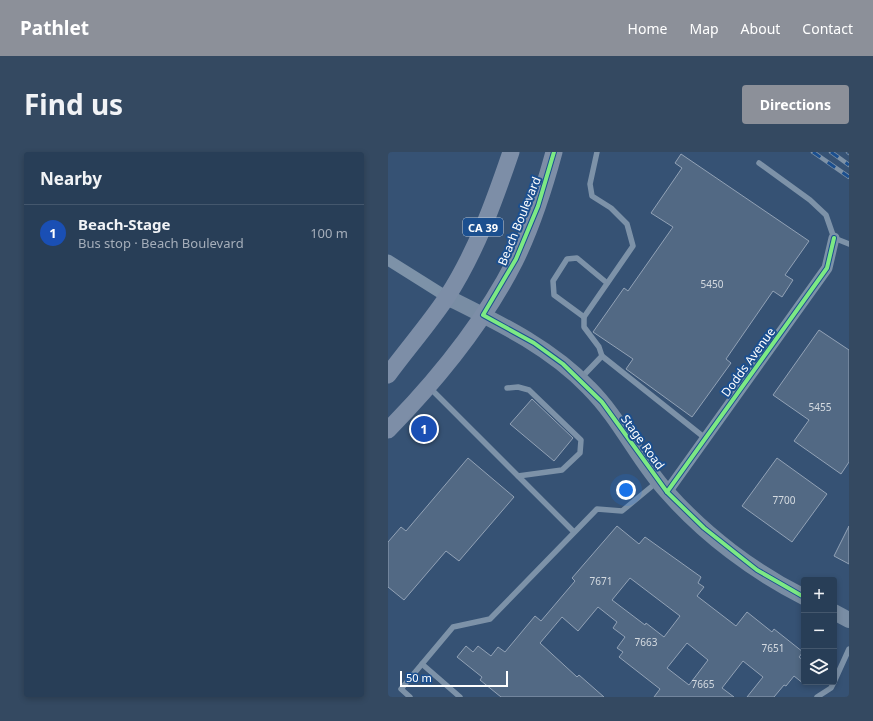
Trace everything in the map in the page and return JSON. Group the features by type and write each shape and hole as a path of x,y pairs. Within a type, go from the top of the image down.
{"main road":[{"name":"CA 39","path":"388,375 447,297 475,246 496,198 511,152"},
{"name":"Beach Boulevard","path":"388,430 428,387 483,315 516,259 538,206 554,152"},
{"name":"Stage Road","path":"447,297 534,343 563,364 602,402 663,486 704,528 757,570 801,595"},
{"path":"836,613 849,620"}],"street":[{"name":"Dodds Avenue","path":"663,486 705,438 827,268 834,238"},
{"path":"388,260 447,297"}],"lane":[{"path":"597,152 590,184 592,196 611,208 627,224 633,246 584,317 584,327 599,347 602,356 705,438"},
{"path":"760,163 810,200 826,215 834,238 849,244"},
{"path":"584,317 554,295 553,281 567,259 577,258 607,283"},
{"path":"580,379 602,356"},
{"path":"428,387 574,532"},
{"path":"507,388 518,387 529,390 581,440 580,453 562,470 518,476"},
{"path":"410,697 401,689 453,626 490,619 597,509 622,510 663,486"},
{"path":"837,675 849,649"},
{"path":"422,664 460,697"},
{"path":"817,697 831,688 832,685"}],"building":[{"path":"681,154 809,241 785,275 793,280 782,297 773,291 726,359 731,363 692,417 626,369 633,359 593,332 624,288 628,291 673,227 651,213 682,168 675,163"},
{"path":"819,330 849,350 849,462 841,474 794,441 809,420 773,395"},
{"path":"532,399 573,438 554,461 510,424"},
{"path":"468,458 514,497 459,561 446,551 404,600 388,587 388,542 401,527 406,531"},
{"path":"777,458 827,494 792,542 742,506"},
{"path":"617,526 639,544 645,537 701,577 698,583 704,587 697,596 736,626 747,612 772,632 774,629 801,650 799,657 801,659 801,682 794,676 774,697 747,697 763,677 743,661 722,688 734,697 654,697 660,689 619,657 623,652 617,648 625,637 613,628 617,622 598,607 578,631 562,617 540,643 577,677 579,675 604,697 501,697 480,680 482,677 457,657 466,646 473,652 478,646 491,656 498,647 505,652 535,616 541,621 575,581 572,578","holes":["630,578 680,616 664,637 646,623 645,625 612,600","687,643 708,660 689,685 667,668"]},
{"path":"849,526 849,564 834,556"}],"railway":[{"path":"813,152 849,177"},
{"path":"831,152 849,165"}],"cycle path":[{"path":"554,152 538,206 516,259 483,315 534,343 563,364 602,402 667,492 704,528 757,570 801,595"},
{"path":"667,492 827,268 834,238"}],"place":[{"name":"Beach-Stage","path":"424,429"}]}
